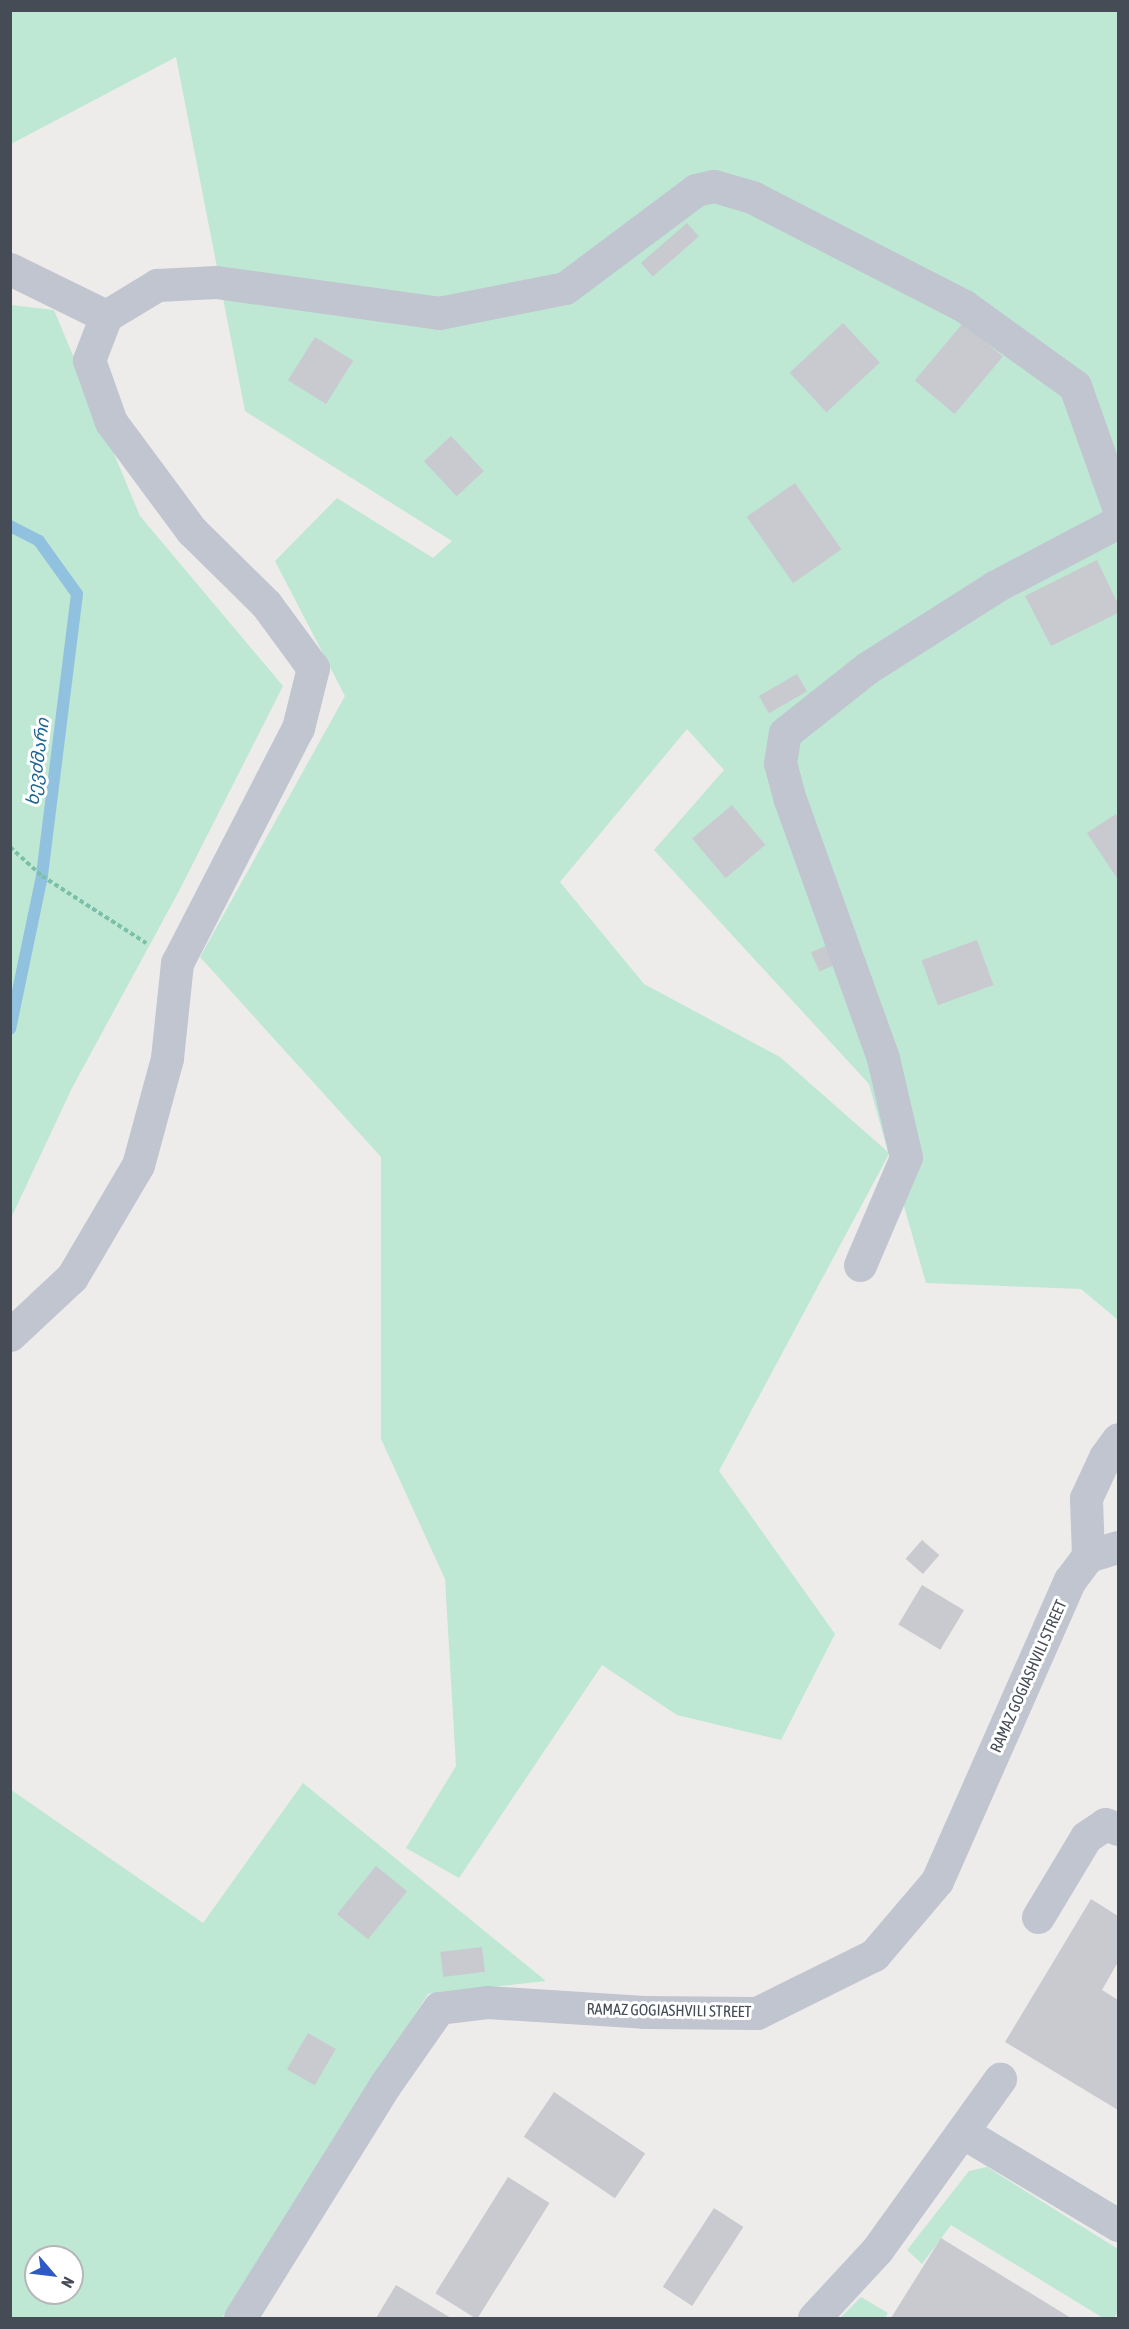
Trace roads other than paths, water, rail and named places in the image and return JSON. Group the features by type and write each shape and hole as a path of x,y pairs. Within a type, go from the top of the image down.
{"street":[{"path":"10,1335 72,1276 138,1165 167,1058 177,963 298,728 313,668 266,604 190,530 111,422 89,360 106,316 157,285 216,282 439,314 565,288 696,190 714,186 752,197 964,306 1075,386 1119,507"},
{"path":"10,269 106,316"},
{"path":"860,1265 906,1156 883,1058 790,800 780,763 785,733 867,668 996,586 1119,522"},
{"path":"1103,1552 1086,1498 1105,1457 1119,1439"},
{"name":"RAMAZ GOGIASHVILI STREET","path":"240,2319 385,2085 439,2008 487,2002 644,2012 757,2013 874,1954 938,1881 1070,1580 1103,1552"},
{"path":"1038,1917 1086,1837 1105,1824 1119,1829"},
{"path":"814,2319 877,2250 964,2133 1000,2079"},
{"path":"964,2133 1119,2224"}],"waterway":[{"name":"ხევძმარი","path":"10,526 39,541 77,594 42,876 10,1029"}]}
